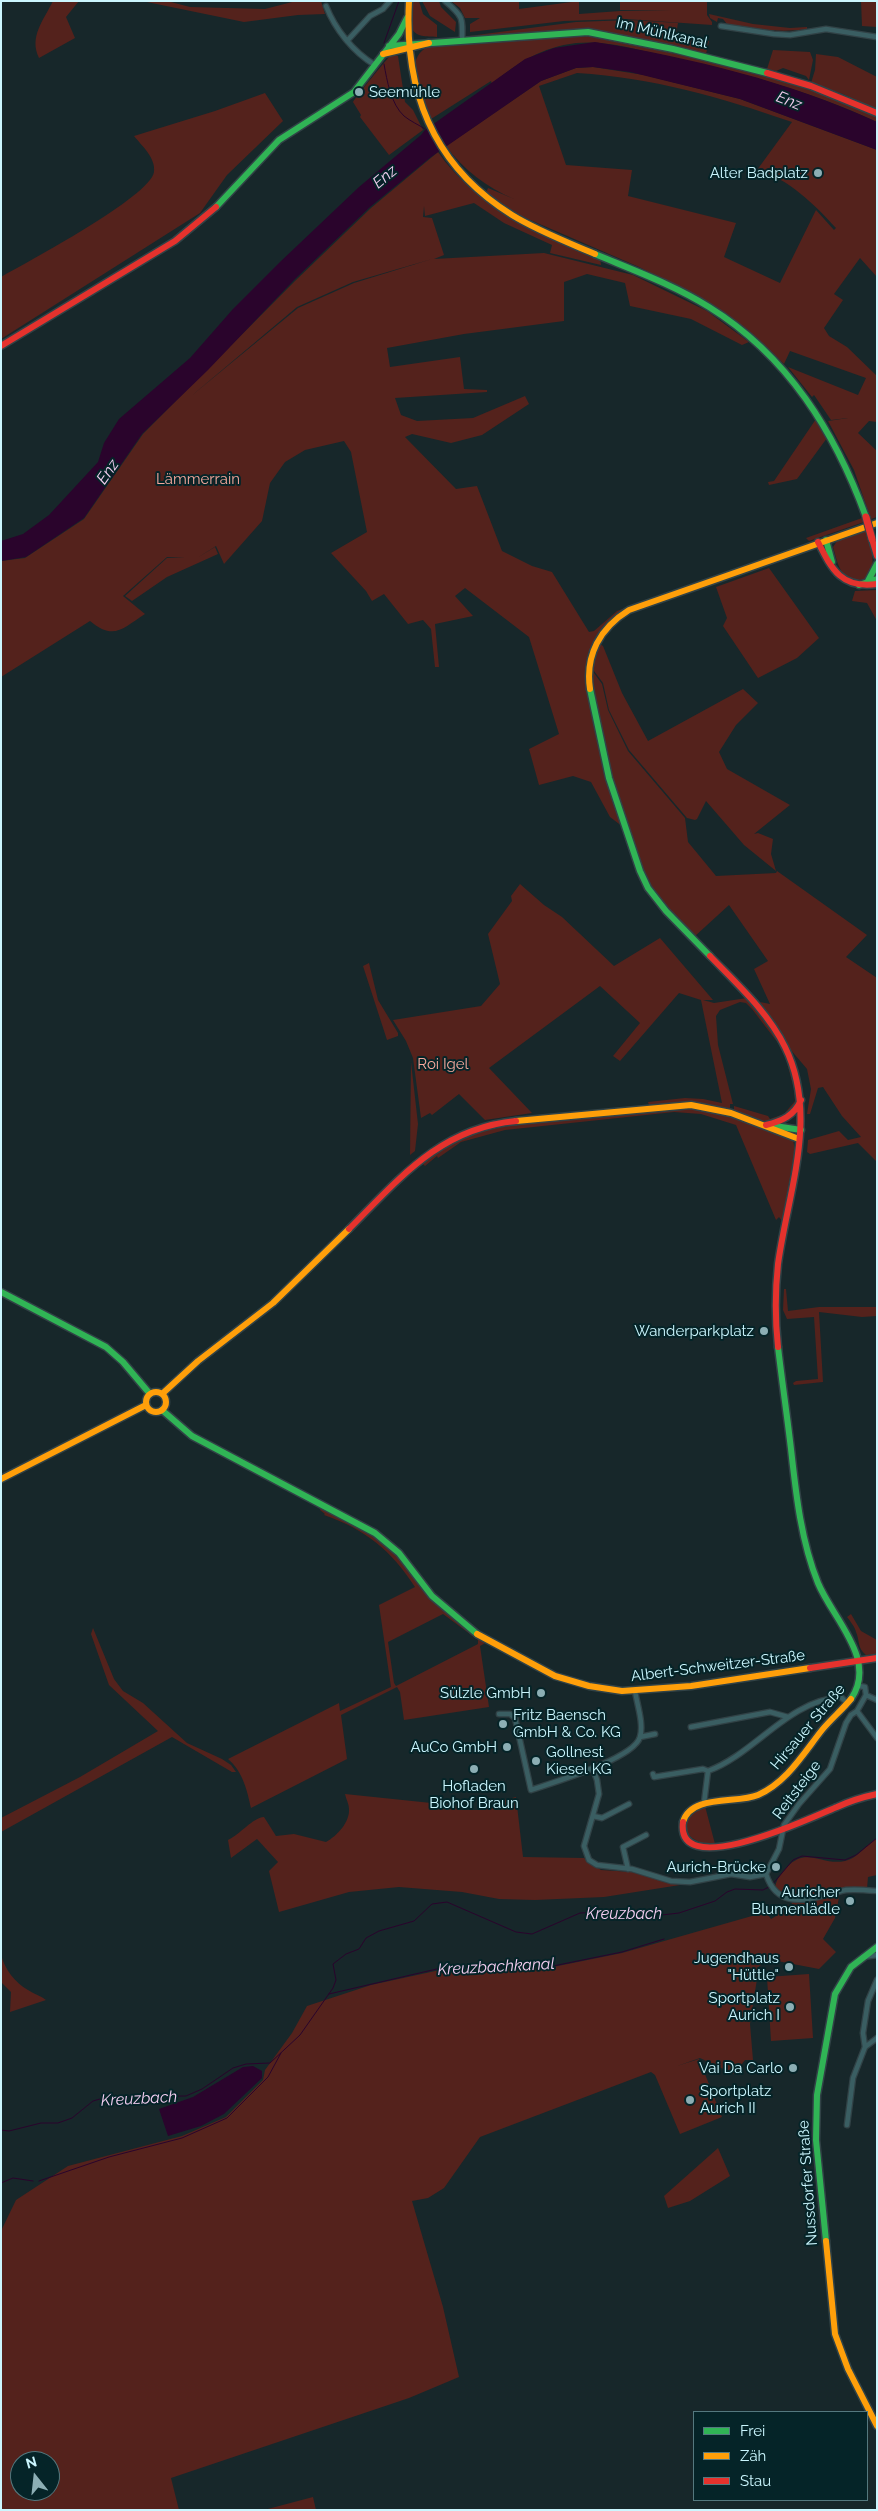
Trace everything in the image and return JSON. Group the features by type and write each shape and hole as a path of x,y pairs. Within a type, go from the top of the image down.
{"main road":[{"path":"409,1 407,46 418,100 433,135 455,166 486,197 512,215 685,294 723,316 755,340 792,378 822,418 848,467 866,517 877,556"},
{"path":"1,346 191,229 220,203 271,147 288,133 342,101 361,84 408,17"},
{"name":"Im Mühlkanal","path":"407,46 432,41 588,32 604,34 754,68 843,97 877,113"},
{"name":"Im Mühlkanal","path":"407,46 422,47 432,41"},
{"path":"388,47 407,46"},
{"path":"378,60 390,51 407,46"},
{"path":"410,67 414,56 422,47"},
{"path":"860,1661 853,1643 827,1601 807,1550 792,1462 777,1339 775,1297 800,1139 802,1094 790,1054 778,1035 748,996 675,922 647,886 625,830 602,747 589,688 588,673 591,656 599,637 612,622 625,612 818,542 877,523"},
{"path":"826,540 832,565"},
{"path":"818,542 840,578 848,584 856,586 877,584"},
{"path":"868,581 877,564"},
{"path":"856,586 877,579"},
{"path":"766,1126 780,1123 791,1116 799,1104 802,1094"},
{"path":"162,1394 198,1361 273,1303 414,1164 454,1138 476,1129 509,1122 677,1105 717,1109 800,1139"},
{"path":"766,1126 801,1130"},
{"path":"1,1292 106,1347 123,1362 150,1394"},
{"path":"158,1392 162,1394 166,1402 162,1410 154,1412 146,1405 146,1399 150,1394 158,1392"},
{"path":"1,1479 146,1405"},
{"name":"Albert-Schweitzer-Straße","path":"162,1410 178,1426 192,1436 382,1538 399,1554 432,1596 472,1630 501,1648 566,1680 600,1689 634,1691 730,1681 877,1658"},
{"name":"Hirsauer Straße","path":"704,1803 744,1800 775,1785 791,1770 816,1736 847,1703 859,1686 861,1674 860,1661"},
{"path":"704,1803 692,1808 683,1820 684,1836 694,1845 713,1847 782,1831 851,1801 877,1794"},
{"name":"Nussdorfer Straße","path":"877,1947 847,1972 835,1994 817,2095 816,2140 835,2334 847,2371 877,2426"}],"street":[{"path":"347,41 370,16 383,9 390,1"},
{"path":"445,1 458,12 463,21 462,40"},
{"path":"326,6 334,23 347,41 363,57 378,60"},
{"path":"721,26 790,35 826,29 877,37"},
{"path":"859,1686 865,1687 866,1695 877,1700"},
{"path":"634,1691 640,1737"},
{"name":"Reitsteige","path":"766,1876 779,1849 782,1831 799,1804 830,1769 846,1723 851,1715 857,1711 866,1695"},
{"path":"653,1774 654,1777 703,1769 708,1771 722,1766 788,1717 827,1698 841,1697 847,1703"},
{"path":"857,1711 877,1738"},
{"path":"691,1727 770,1712 788,1717"},
{"path":"499,1714 510,1714 515,1718 531,1790 593,1769 629,1749 640,1737 655,1734"},
{"path":"593,1769 599,1794 584,1841 585,1851 589,1860 602,1867 628,1869 671,1881 690,1882 726,1874 750,1877 766,1876 778,1893 792,1900 855,1889 877,1891"},
{"path":"704,1803 708,1771"},
{"path":"593,1816 602,1818 629,1804"},
{"path":"628,1869 624,1847 646,1835"},
{"path":"864,1956 877,1955"},
{"path":"865,2048 863,2041 865,2017 868,2001 877,1980"},
{"path":"847,2125 853,2078 865,2048 877,2038"}],"green space":[{"path":"53,1 79,1 66,17 75,38 39,58 36,50 36,36"},
{"path":"142,1 167,1 190,7 265,9 296,1 321,1 325,14 298,15 244,22"},
{"path":"413,1 419,1 423,14 437,25 437,37 422,36 413,31 411,27"},
{"path":"422,1 439,1 441,7 456,22 455,32 430,16"},
{"path":"451,1 519,1 519,9 579,1 579,14 620,11 671,11 620,10 620,2 623,1 707,1 707,15 712,25 626,19 564,21 470,32 470,24 480,18 465,18 460,8"},
{"path":"861,1 877,1 877,27 862,26"},
{"path":"709,14 753,24 790,28 807,27 807,29 767,30 727,24 723,19 718,18 717,22 710,18"},
{"path":"630,20 678,23 676,35 709,41 706,54 605,32 469,36 576,22"},
{"path":"587,36 726,64 772,76 869,112 877,116 877,122 825,100 771,82 690,61 609,44 587,42 564,45 541,52 511,69 492,84 491,81 431,119 423,99 421,99 415,63 422,51 429,46"},
{"path":"773,50 810,52 813,60 809,80 806,76 783,68 776,71 767,69"},
{"path":"392,54 398,56 405,102 413,110 423,130 389,155 360,117 361,115 353,102"},
{"path":"816,54 838,57 877,77 877,110 843,94 811,83 815,70"},
{"path":"593,67 644,75 740,99 877,150 877,277 860,258 834,294 843,300 824,328 829,336 847,347 877,376 877,422 869,421 858,433 877,451 877,517 871,519 854,470 828,421 848,418 831,420 814,395 812,397 788,367 858,395 866,378 790,351 784,364 748,330 702,299 639,267 521,216 486,193 488,188 514,199 476,177 460,163 446,146 541,81 576,68","holes":["577,73 633,79 686,90 738,104 792,122 757,170 779,179 800,193 836,228 834,230 816,210 780,283 724,257 736,223 628,196 632,170 566,165 539,86"]},
{"path":"265,93 283,121 227,175 200,213 1,339 1,277 60,244 111,212 147,183 154,172 153,162 148,152 134,136 215,111"},
{"name":"Lämmerrain","path":"438,152 471,189 491,203 533,228 600,258 601,265 550,253 552,245 504,223 474,203 425,216 424,206 423,217 432,218 444,255 434,259 544,253 633,275 707,311 749,342 742,345 691,319 630,306 625,283 587,274 564,282 564,321 464,334 387,348 390,367 460,357 464,389 487,390 487,392 395,398 401,415 417,421 473,418 525,396 529,404 482,435 451,443 412,434 405,437 456,489 477,486 502,551 532,566 552,572 589,632 594,631 617,611 648,599 612,618 600,630 586,662 602,684 608,710 628,751 685,818 688,842 716,876 776,873 777,871 867,935 846,957 877,978 877,1162 858,1143 810,1154 807,1152 808,1140 839,1131 848,1140 861,1137 842,1116 823,1087 818,1088 810,1114 807,1114 811,1089 807,1069 790,1049 760,1002 770,1004 754,969 768,961 729,905 694,937 678,922 650,885 642,870 631,833 610,817 591,782 573,776 539,785 529,749 559,734 529,637 465,588 455,596 473,616 435,624 439,667 435,667 431,629 423,620 408,624 384,594 372,601 366,591 331,553 367,532 351,452 344,441 305,450 285,462 270,483 262,521 224,564 216,546 197,558 215,547 218,554 167,577 132,601 125,596 167,558 185,558 167,557 123,596 145,614 124,628 112,631 98,627 90,621 1,677 1,561 25,558 84,519 143,434 295,281 371,208","holes":["432,259 354,283 298,308 190,397 297,307 353,282"]},
{"path":"816,419 827,438 797,479 769,485 768,482 774,481"},
{"path":"862,518 864,522 809,541 806,538"},
{"path":"866,530 873,559 871,571 866,579 853,580 843,574 833,547 837,541"},
{"path":"769,568 819,638 797,658 758,678 723,626 727,618 716,587"},
{"path":"877,590 877,621 867,603 852,601 855,591"},
{"path":"599,643 603,646 622,693 648,741 743,689 758,703 736,725 719,752 727,769 790,805 754,834 758,833 773,839 771,854 776,871 744,845 706,801 697,819 687,818 629,750 609,710 603,683 591,667"},
{"name":"Roi Igel","path":"520,884 544,905 562,917 614,966 660,938 713,1000 703,1000 714,1003 747,998 777,1038 792,1067 797,1092 796,1104 791,1113 781,1120 763,1123 734,1112 734,1106 768,1116 770,1119 784,1114 795,1101 794,1089 786,1059 778,1043 752,1009 746,1003 740,1002 720,1010 716,1016 718,1045 733,1104 730,1104 730,1111 702,1104 649,1105 648,1102 685,1098 722,1103 701,1000 679,993 620,1061 613,1056 640,1023 600,986 489,1068 532,1113 485,1120 459,1094 432,1115 430,1113 421,1118 413,1058 406,1041 393,1020 481,1006 500,984 488,934 512,901 511,896"},
{"path":"369,963 378,1000 398,1033 398,1036 387,1040 363,966"},
{"path":"411,1062 418,1124 415,1151 410,1155"},
{"path":"691,1107 726,1114 793,1139 795,1151 782,1221 779,1217 776,1220 736,1125 701,1114 674,1112 505,1130 461,1142 438,1158 437,1156 425,1166 422,1163 438,1148 466,1136 504,1127 590,1115"},
{"path":"784,1289 786,1289 788,1311 819,1307 877,1307 877,1316 862,1317 819,1312 823,1382 794,1385 793,1383 796,1381 818,1379 814,1317 787,1319 783,1310"},
{"path":"320,1507 365,1528 394,1550 425,1590 487,1642 480,1646 489,1707 404,1720 400,1692 397,1687 341,1715 347,1759 251,1808 241,1775 228,1759 339,1703 340,1711 391,1687 379,1605 415,1587 387,1552 365,1534 324,1515","holes":["443,1614 478,1640 478,1644 396,1686 394,1683 388,1642"]},
{"path":"851,1614 861,1631 877,1640 877,1654 866,1655 861,1650 855,1628 847,1617"},
{"path":"93,1628 114,1679 123,1691 143,1703 187,1743 222,1759 231,1765 236,1772 232,1772 172,1737 1,1832 1,1818 80,1777 158,1731 109,1685 91,1634"},
{"path":"345,1794 460,1806 460,1810 477,1810 505,1804 504,1800 516,1797 523,1857 584,1858 601,1870 632,1872 680,1885 604,1897 535,1900 499,1899 462,1892 399,1887 349,1892 279,1912 269,1871 278,1862 257,1839 231,1858 228,1840 255,1820 264,1817 276,1836 294,1834 326,1842 345,1824 349,1814"},
{"path":"705,1806 715,1844 701,1843 695,1840 689,1836 684,1825 685,1819 690,1813"},
{"path":"877,1838 877,1875 868,1877 867,1889 806,1897 784,1893 775,1887 781,1874 794,1861 808,1857 837,1862 845,1861 858,1854"},
{"path":"840,1892 835,1918 823,1939 836,1952 819,1969 772,1960 759,1966 750,2024 753,2060 745,2060 734,2074 700,2058 677,2066 699,2059 722,2117 680,2134 655,2075 651,2072 480,2137 444,2188 428,2198 412,2201 443,2307 459,2377 409,2398 171,2478 179,2510 1,2510 1,2231 16,2200 68,2166 182,2136 226,2117 263,2080 265,2070 292,2033 307,2006 371,1985 440,1970 553,1967 622,1953 766,1912 771,1919 778,1915 776,1911 780,1905 791,1905 793,1901"},
{"path":"1,1955 15,1980 23,1987 46,2000 10,2012 11,1992 1,1982"},
{"name":"Sportplatz Aurich I","path":"809,1974 813,2038 771,2041 767,1977"},
{"path":"718,2148 730,2176 690,2201 668,2208 664,2196"},
{"path":"313,2497 316,2510 264,2510"}],"water":[{"name":"Enz","path":"595,42 667,55 739,73 809,94 843,107 877,122 877,150 740,99 630,72 593,67 576,68 541,81 431,157 370,207 294,280 208,370 142,434 84,518 26,557 1,561 1,541 23,534 49,515 98,462 104,443 119,419 190,358 233,309 359,187 425,130 525,59 554,48"},
{"path":"253,2066 262,2071 262,2078 224,2114 201,2126 168,2136 159,2109 193,2097 243,2067"}],"waterway":[{"path":"384,43 399,1"},
{"path":"384,64 390,92 396,105 404,116 425,129"},
{"name":"Kreuzbach","path":"1,2130 9,2131 41,2123 58,2123 72,2118 93,2101 107,2097 186,2096 202,2089 233,2068 246,2064 270,2063 300,2035 333,1988 336,1980 333,1964 346,1954 359,1949 366,1938 379,1931 414,1921 432,1904 447,1902 516,1932 532,1934 580,1913 622,1911 653,1916 679,1913 715,1901 727,1892 735,1889 763,1890 771,1886 793,1860 802,1856 845,1860 856,1855 877,1838"},
{"name":"Kreuzbachkanal","path":"329,1994 441,1968 553,1966 622,1952 664,1939"},
{"path":"39,2181 109,2157 182,2138 227,2118 268,2077 281,2053"},
{"path":"1,2183 13,2178 33,2181"}],"traffic: fast":[{"path":"216,207 279,140 354,92 399,34 407,18"},
{"path":"389,46 588,32 673,49 767,73"},
{"path":"595,254 653,278 696,299 737,327 762,349 806,398 824,426 854,486 866,517"},
{"path":"826,540 832,562"},
{"path":"868,581 877,564"},
{"path":"859,585 877,579"},
{"path":"590,689 609,778 640,871 648,888 666,911 710,956"},
{"path":"775,1126 801,1130"},
{"path":"1,1292 106,1347 123,1362 150,1394"},
{"path":"778,1347 797,1500 807,1551 818,1583 850,1640 859,1669 858,1684 851,1699"},
{"path":"162,1410 192,1436 375,1533 399,1553 432,1596 477,1634"},
{"path":"826,2241 816,2140 817,2095 835,1994 851,1967 877,1947"}],"traffic: slow":[{"path":"409,1 409,34 412,66 419,95 429,123 443,149 462,174 485,195 512,215 542,231 595,254"},
{"path":"383,54 429,43"},
{"path":"590,689 589,677 592,654 610,625 629,610 877,523"},
{"path":"516,1121 691,1105 731,1113 799,1139"},
{"path":"162,1394 198,1361 273,1303 349,1229"},
{"path":"156,1392 163,1395 166,1402 163,1409 156,1412 149,1409 146,1402 149,1395 156,1392"},
{"path":"1,1479 146,1405"},
{"path":"477,1634 555,1676 589,1686 622,1691 691,1686 810,1668"},
{"path":"683,1822 688,1813 695,1807 716,1801 749,1798 778,1783 794,1767 822,1730 851,1699"},
{"path":"826,2241 835,2334 848,2369 877,2426"}],"traffic: jam":[{"path":"767,73 811,86 877,113"},
{"path":"1,346 175,241 216,207"},
{"path":"866,517 872,539"},
{"path":"872,539 877,556"},
{"path":"818,542 834,569 847,580 865,585 877,584"},
{"path":"710,956 761,1010 778,1034 795,1073 800,1100 798,1154 777,1274 776,1326 778,1347"},
{"path":"766,1125 787,1117 795,1110 801,1100"},
{"path":"349,1229 404,1175 443,1145 465,1134 489,1126 516,1121"},
{"path":"810,1668 877,1658"},
{"path":"683,1822 686,1839 701,1847 722,1846 749,1841 776,1832 847,1803 877,1794"}],"place":[{"name":"Seemühle","path":"359,92"},
{"name":"Alter Badplatz","path":"818,173"},
{"name":"Wanderparkplatz","path":"764,1331"},
{"name":"Sülzle GmbH","path":"541,1693"},
{"name":"Fritz Baensch GmbH & Co. KG","path":"503,1724"},
{"name":"AuCo GmbH","path":"507,1747"},
{"name":"Gollnest Kiesel KG","path":"536,1761"},
{"name":"Hofladen Biohof Braun","path":"474,1769"},
{"name":"Aurich-Brücke","path":"776,1867"},
{"name":"Auricher Blumenlädle","path":"850,1901"},
{"name":"Jugendhaus \"Hüttle\"","path":"789,1967"},
{"name":"Sportplatz Aurich I","path":"790,2007"},
{"name":"Vai Da Carlo","path":"793,2068"},
{"name":"Sportplatz Aurich II","path":"690,2100"}]}
